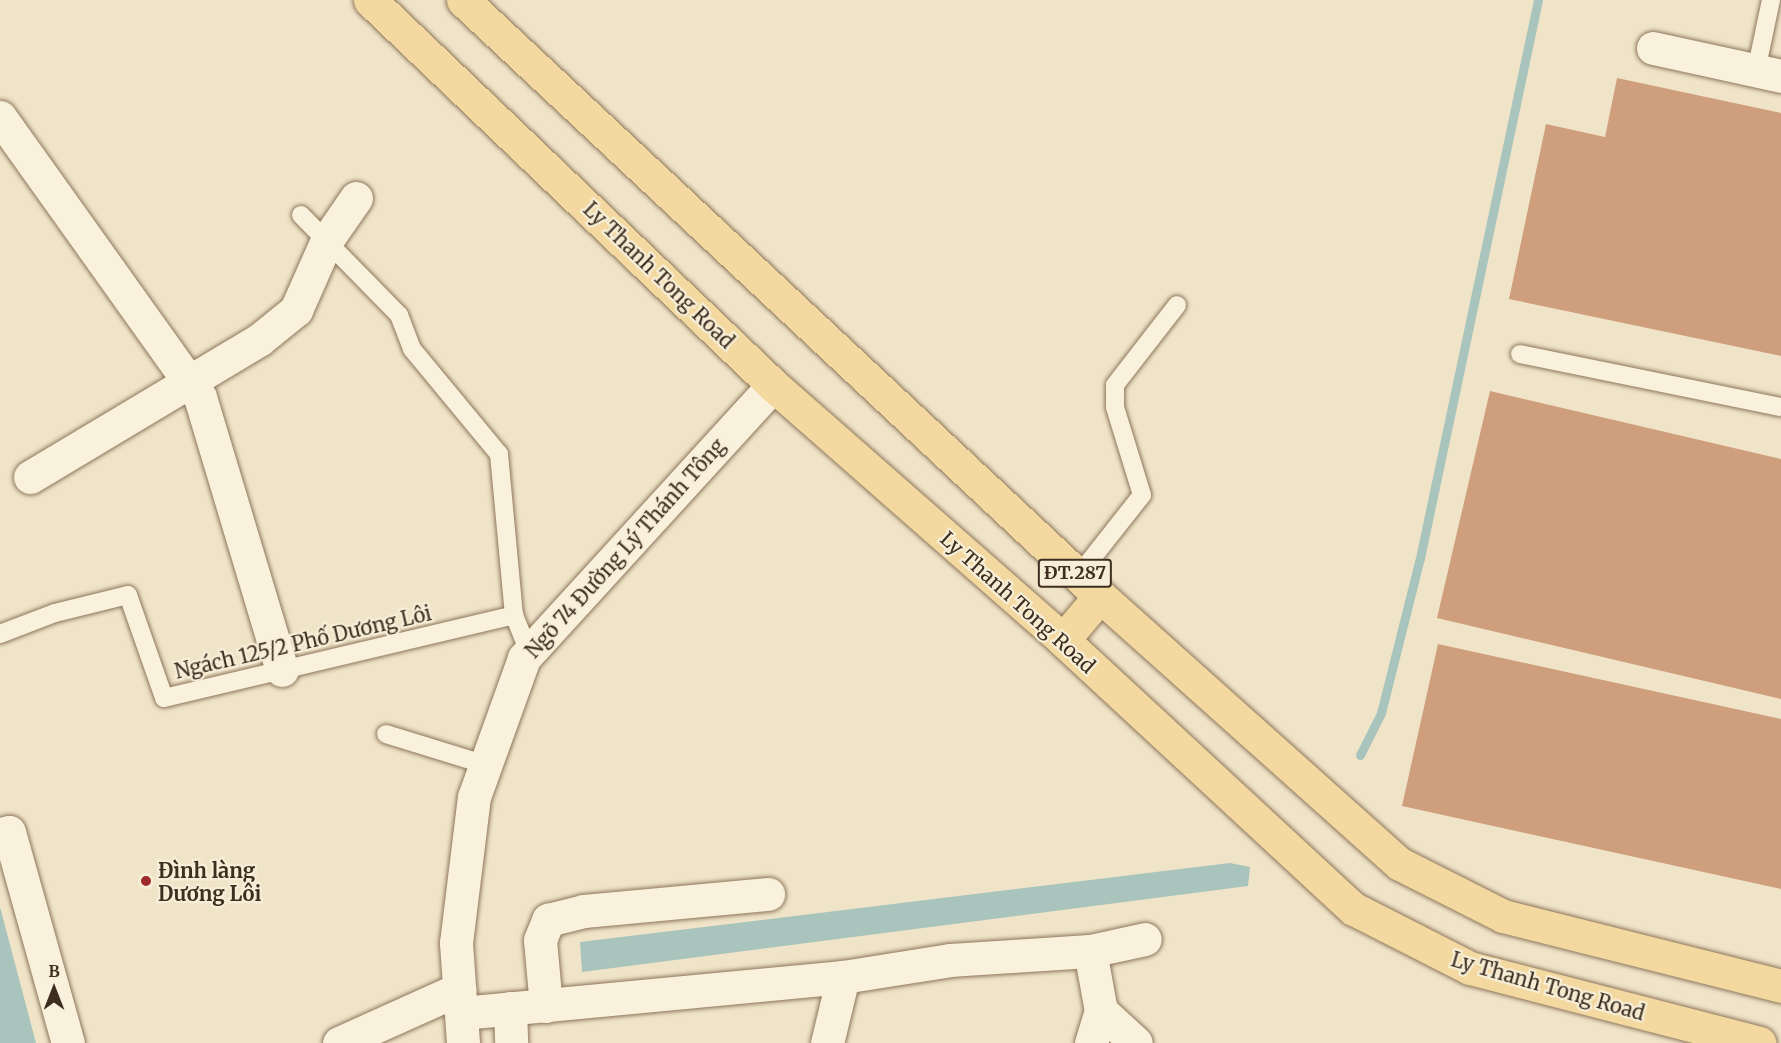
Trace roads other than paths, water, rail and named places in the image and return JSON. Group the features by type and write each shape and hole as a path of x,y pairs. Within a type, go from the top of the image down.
{"main road":[{"name":"Ly Thanh Tong Road","path":"370,0 773,385 1063,640 1311,874 1353,909 1404,940 1480,971 1760,1043"},
{"name":"ĐT.287","path":"463,0 1089,586 1306,786 1400,864 1437,887 1503,916 1781,986"},
{"path":"1063,640 1089,586"}],"street":[{"path":"1653,48 1768,74"},
{"path":"0,117 191,383 282,670"},
{"path":"30,477 191,383 296,310 327,240 356,198"},
{"name":"Ngõ 74 Đường Lý Thánh Tông","path":"462,1015 456,943 474,797 529,652 773,385"},
{"path":"0,834 9,832 68,1043"},
{"path":"546,1006 540,940 548,920 584,911 768,894"},
{"path":"339,1043 462,1015 510,1008 843,977 950,960 1090,951 1145,939"},
{"path":"1090,951 1101,1011 1091,1043"},
{"path":"827,1043 843,977"},
{"path":"510,1008 511,1043"},
{"path":"1101,1011 1136,1043"}],"lane":[{"path":"1768,74 1771,0"},
{"path":"302,215 399,315 412,349 499,454 514,615 529,652"},
{"path":"1089,586 1142,495 1115,407 1115,385 1177,305"},
{"path":"1520,354 1781,407"},
{"name":"Ngách 125/2 Phố Dương Lôi","path":"0,634 55,613 128,595 164,698 514,615"},
{"path":"386,734 486,765"}],"water":[{"path":"1230,863 1250,867 1248,886 582,972 580,942"},
{"path":"0,907 36,1043 0,1043"}],"waterway":[{"path":"1360,755 1381,713 1420,558 1538,0"}],"place":[{"name":"Đình làng Dương Lôi","path":"146,881"}]}
